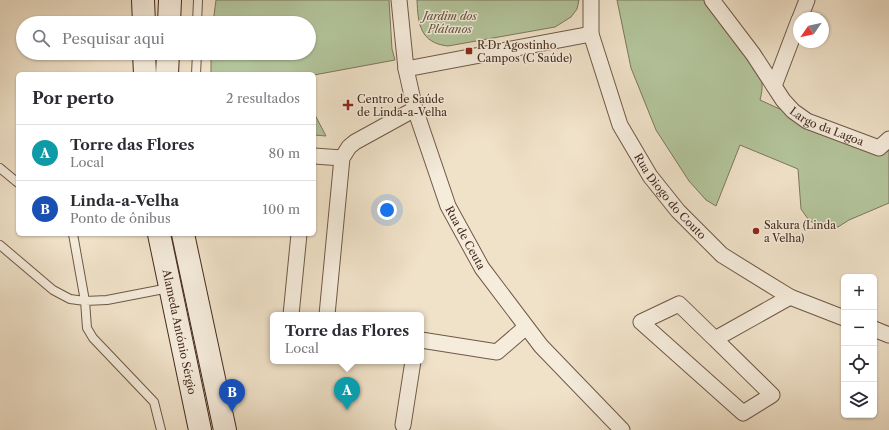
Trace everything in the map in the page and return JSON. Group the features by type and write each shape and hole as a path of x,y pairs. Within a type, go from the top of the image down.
{"street":[{"path":"143,0 144,16"},
{"path":"169,16 170,0"},
{"name":"Rua de Ceuta","path":"399,0 406,69 415,109 448,206 482,268 526,327 541,346 622,430"},
{"name":"Rua Diogo do Couto","path":"592,0 591,34 620,125 650,176 678,211 722,255 790,297 841,317"},
{"name":"Largo da Lagoa","path":"712,0 753,54 782,100 807,121 879,148 889,140"},
{"path":"802,12 807,0"},
{"path":"406,69 591,34"},
{"path":"774,86 793,35"},
{"path":"144,60 145,72"},
{"path":"167,72 168,60"},
{"path":"327,312 342,158 349,147 355,142 415,109"},
{"path":"316,156 342,158"},
{"name":"Alameda António Sérgio","path":"159,236 169,288 200,430"},
{"path":"183,236 225,430"},
{"path":"291,312 299,236"},
{"path":"715,338 790,297"},
{"path":"679,304 715,338 725,349 772,395 743,413 641,322 679,304"},
{"path":"424,340 497,352 526,327"},
{"path":"877,330 889,335"},
{"path":"403,425 413,364"}],"lane":[{"path":"198,0 198,16"},
{"path":"196,60 196,72"},
{"path":"0,168 16,181"},
{"path":"73,236 85,301 87,328 93,338 154,402 161,430"},
{"path":"0,245 52,290 70,299 85,301 107,300 169,288"}],"green space":[{"name":"Jardim dos Plátanos","path":"216,0 389,0 392,49 395,60 316,75 316,72 211,72 211,60 316,60 316,16 214,16"},
{"name":"Jardim dos Plátanos","path":"417,0 579,0 577,9 571,17 555,27 448,46 431,41 422,31 418,17"},
{"path":"617,0 704,0 736,38 752,60 761,78 762,92 760,100 881,155 889,150 889,203 849,220 838,227 826,228 817,226 808,219 801,209 798,169 740,145 716,206 706,200 689,181 656,130 631,68"},
{"path":"316,117 326,136 316,135"}],"place":[{"name":"R Dr Agostinho Campos (C Saúde)","path":"469,51"},
{"name":"Centro de Saúde de Linda-a-Velha","path":"348,105"},
{"name":"Sakura (Linda a Velha)","path":"756,231"},
{"name":"Torre das Flores","path":"347,410"},
{"name":"Linda-a-Velha","path":"232,412"}]}
